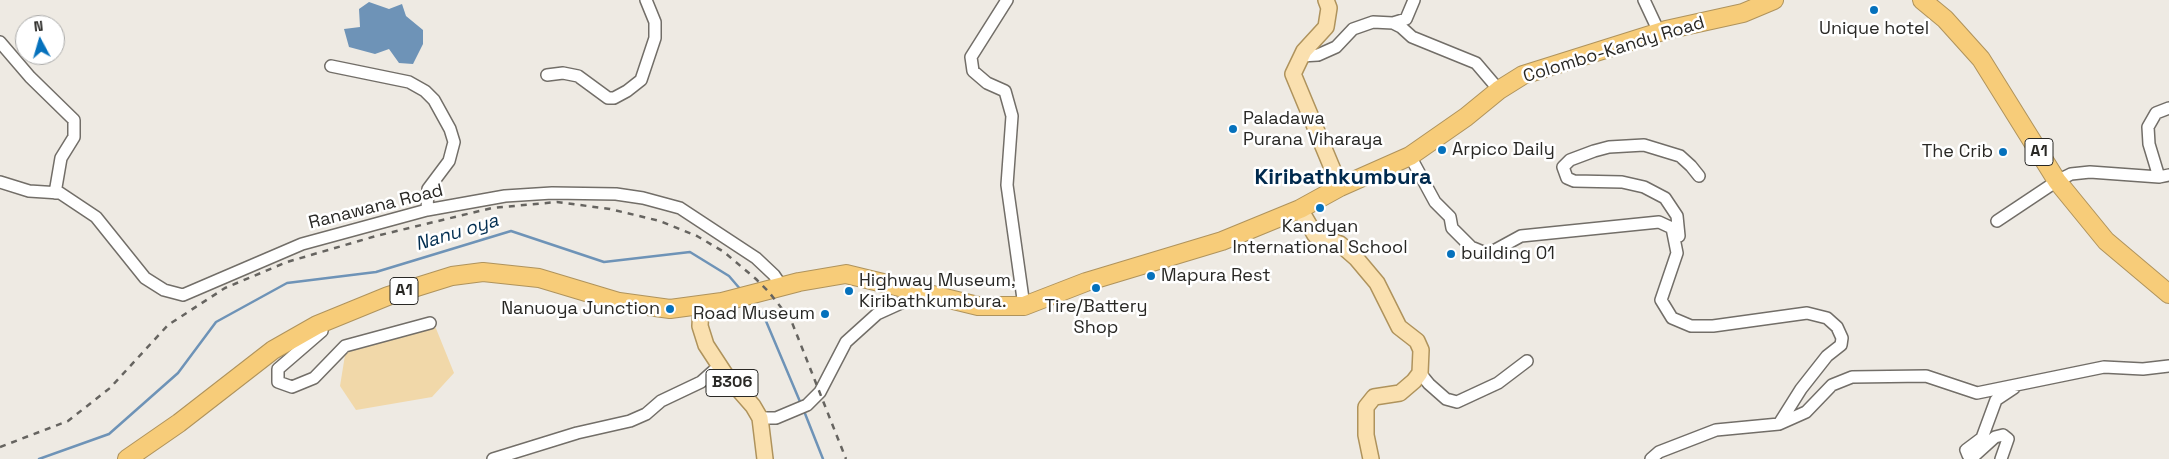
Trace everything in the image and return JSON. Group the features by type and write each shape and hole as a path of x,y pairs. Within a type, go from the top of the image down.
{"highway":[{"name":"Colombo-Kandy Road","path":"127,459 179,423 273,350 318,325 414,287 452,276 483,272 539,278 619,302 670,309 722,302 846,274 921,294 978,306 1024,306 1086,282 1222,241 1300,209 1340,187 1410,156 1466,117 1499,90 1524,75 1659,32 1743,13 1774,0"},
{"name":"A1","path":"1922,0 1945,18 1981,59 2057,181 2106,241 2169,294"}],"main road":[{"path":"1326,0 1329,8 1326,28 1306,50 1293,74 1340,187"},
{"path":"1300,209 1315,235 1340,244 1356,258 1377,283 1399,327 1417,341 1421,350 1420,373 1414,382 1400,393 1374,397 1366,406 1366,435 1371,459"},
{"name":"B306","path":"701,306 701,332 706,346 719,366 754,406 760,418 765,459"}],"street":[{"path":"547,75 563,73 578,76 608,98 614,98 627,91 641,80 655,38 655,22 646,0"},
{"path":"1007,0 971,57 973,71 988,83 1005,91 1012,116 1007,185 1024,306"},
{"path":"1397,25 1406,19 1414,0"},
{"path":"1644,0 1659,32"},
{"path":"1306,50 1318,54 1336,46 1353,29 1373,22 1397,25 1412,37 1476,63 1499,90"},
{"path":"0,42 30,77 74,120 74,137 61,158 55,193"},
{"path":"331,66 409,82 426,91 434,100 450,128 454,142 449,161 428,189 427,210"},
{"path":"1997,220 2057,181 2072,174 2090,172 2164,176 2149,144 2148,126 2156,113 2169,108"},
{"path":"1699,176 1680,156 1644,145 1609,147 1594,151 1570,160 1563,167 1567,178 1574,181 1622,182 1644,187 1665,198 1678,216 1679,240 1677,253 1661,300 1672,318 1691,326 1712,326 1807,313 1827,318 1837,327 1842,338 1842,345 1827,356 1806,382 1779,424"},
{"path":"1410,156 1435,202 1450,217 1452,228 1471,247 1488,254 1521,236 1658,222 1672,228 1677,253"},
{"name":"Ranawana Road","path":"0,182 29,191 60,193 96,217 145,278 164,290 183,295 302,244 427,210 524,194 616,194 643,198 680,208 756,258 774,274 782,287"},
{"path":"760,418 776,418 807,405 820,392 846,342 877,314 921,294"},
{"path":"369,304 316,334 278,369 278,382 292,387 314,378 345,346 430,323"},
{"path":"1420,373 1446,399 1457,402 1498,384 1527,361"},
{"path":"493,459 576,433 630,422 646,414 661,401 701,382 719,366"},
{"path":"1651,459 1659,452 1716,430 1779,424 1806,412 1832,385 1852,377 1926,376 1977,393 2104,367 2143,369 2169,366"},
{"path":"2001,459 2008,439 2003,435 1996,437 1974,456 1968,455 1966,450 1982,438 1996,400 2021,383"}],"shaded area":[{"path":"435,326 454,373 432,397 356,410 340,386 346,349"}],"water":[{"path":"369,2 389,9 402,4 406,16 423,30 423,44 413,64 399,63 389,49 375,54 349,47 344,29 360,27 359,9"}],"waterway":[{"name":"Nanu oya","path":"39,459 109,434 178,373 216,322 287,283 376,272 511,231 604,262 690,252 729,276 741,290"},
{"name":"Nanu oya","path":"751,301 763,314 801,404"},
{"name":"Nanu oya","path":"804,411 823,459"}],"railway":[{"path":"0,447 68,421 110,388 168,325 225,288 287,262 376,236 492,208 557,202 610,209 660,221 697,236 724,252 756,279 791,320 846,459"}],"place":[{"name":"Unique hotel","path":"1874,10"},
{"name":"Paladawa Purana Viharaya","path":"1233,129"},
{"name":"Arpico Daily","path":"1442,150"},
{"name":"The Crib","path":"2003,152"},
{"name":"Kandyan International School","path":"1320,208"},
{"name":"building 01","path":"1451,254"},
{"name":"Mapura Rest","path":"1151,276"},
{"name":"Tire/Battery Shop","path":"1096,288"},
{"name":"Highway Museum, Kiribathkumbura.","path":"849,291"},
{"name":"Nanuoya Junction","path":"670,309"},
{"name":"Road Museum","path":"825,314"}],"district":[{"name":"Kiribathkumbura","path":"1343,178"}]}
